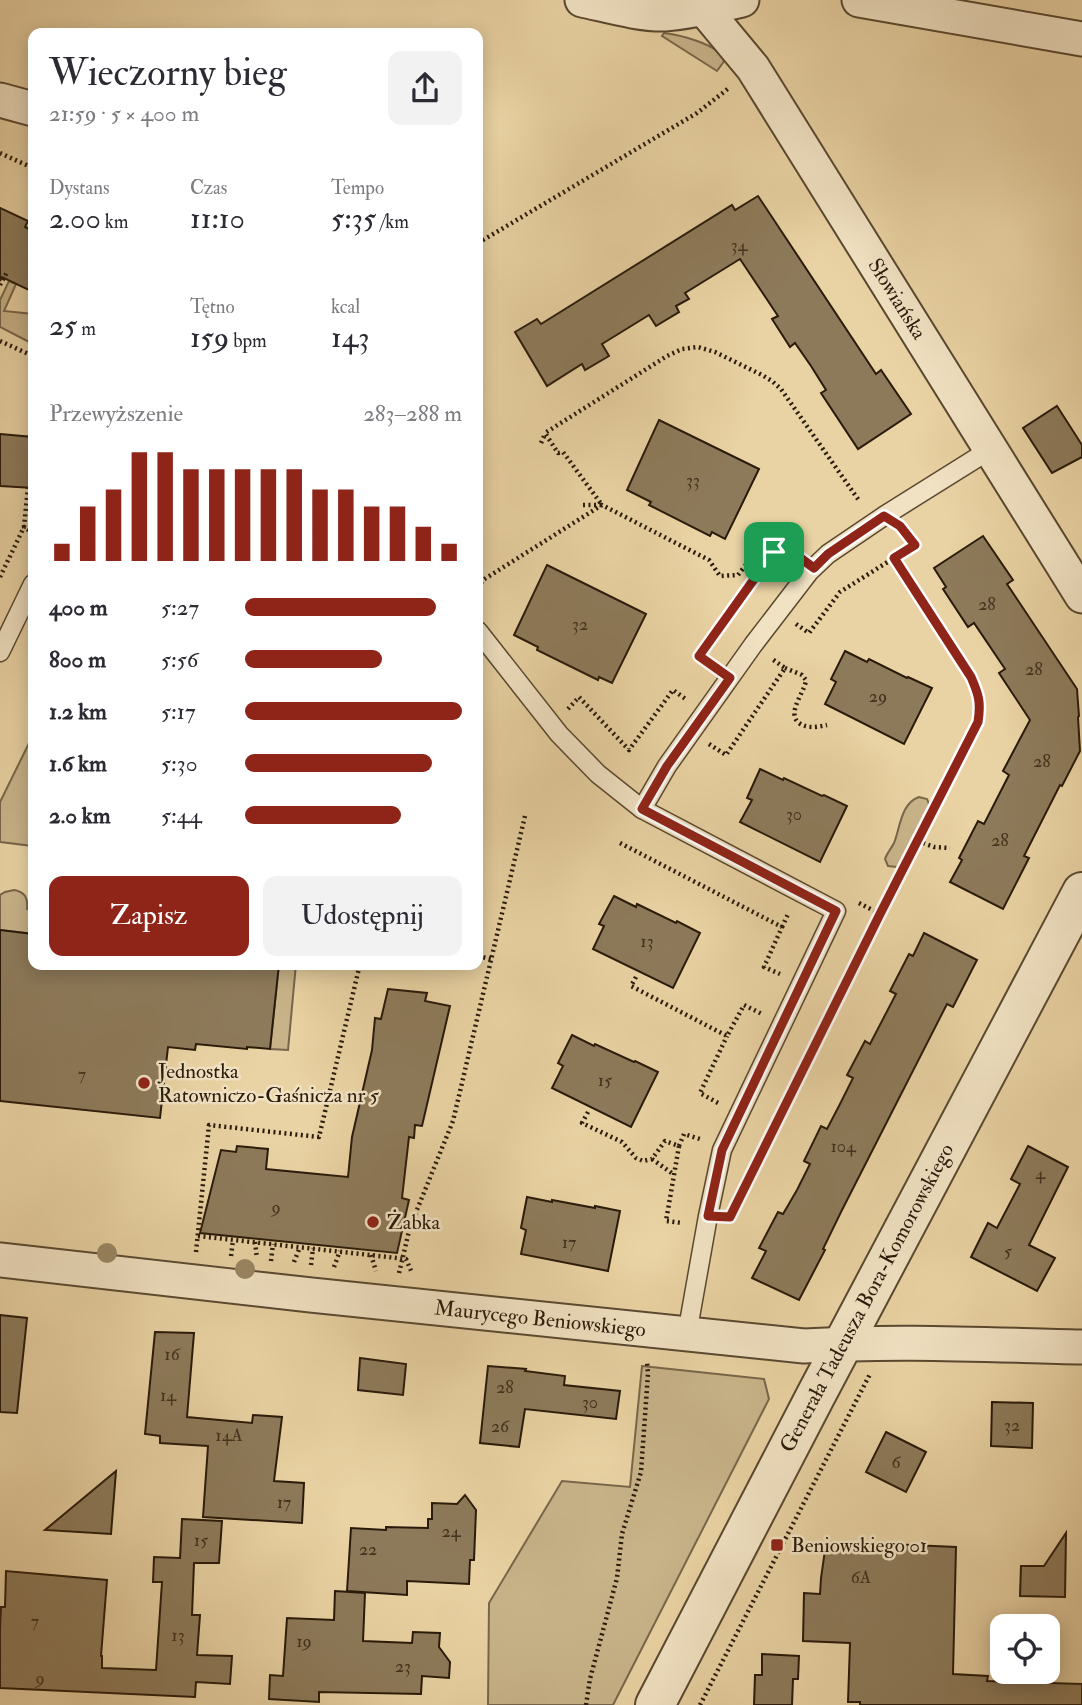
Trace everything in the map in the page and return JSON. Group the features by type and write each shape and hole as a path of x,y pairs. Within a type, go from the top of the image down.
{"street":[{"path":"582,0 662,14 704,9 742,0"},
{"path":"859,0 1082,39"},
{"name":"Słowiańska","path":"704,9 753,68 1082,596"},
{"path":"0,100 28,108"},
{"name":"Generała Tadeusza Bora-Komorowskiego","path":"655,1705 1082,892"},
{"name":"Maurycego Beniowskiego","path":"0,1260 257,1290 804,1346 843,1343 1082,1347"}],"lane":[{"path":"642,809 667,766 753,645 814,568 828,554 884,516 991,449"},
{"path":"0,652 28,594"},
{"path":"483,637 559,734 598,774 642,809 836,911 722,1150 687,1334"}],"path":[{"path":"483,240 697,113 730,88"},
{"path":"0,153 28,166"},
{"path":"0,285 7,272"},
{"path":"2,343 28,354"},
{"path":"541,443 545,433 682,349 698,347 715,352 772,381 862,506 900,526 915,545 839,592 809,633 778,611"},
{"path":"545,433 558,453 563,452 602,505 709,560 720,576 738,575 758,549 774,552"},
{"path":"0,577 24,527 28,488"},
{"path":"583,505 602,505"},
{"path":"483,580 602,505"},
{"path":"24,527 28,526"},
{"path":"24,527 28,530"},
{"path":"730,678 699,656 780,543 814,568"},
{"path":"708,1216 730,1217 978,722 978,694 971,677 894,558"},
{"path":"753,645 806,680 795,709 796,721 804,726 827,725"},
{"path":"692,731 726,755 785,668"},
{"path":"566,711 579,697 629,750 673,690 705,713"},
{"path":"397,1281 410,1227 453,1121 526,816"},
{"path":"918,841 934,847 950,848"},
{"path":"620,843 782,927 764,967 788,977"},
{"path":"483,957 491,959"},
{"path":"195,1256 209,1125 319,1137 359,970"},
{"path":"636,977 631,986 727,1036"},
{"path":"720,1104 700,1093 727,1036 744,1005 767,1017"},
{"path":"588,1112 582,1124 622,1142 636,1158 643,1161 652,1159 665,1141 679,1146"},
{"path":"688,1224 666,1221 673,1174 684,1133 702,1139"},
{"path":"652,1159 673,1174"},
{"path":"198,1236 402,1258 406,1259 417,1283"},
{"path":"212,1248 217,1238"},
{"path":"230,1261 233,1240"},
{"path":"255,1242 258,1264"},
{"path":"271,1266 273,1244"},
{"path":"291,1268 300,1247"},
{"path":"311,1270 313,1248"},
{"path":"586,1705 590,1679 617,1578 622,1534 641,1472 648,1374 646,1358"}],"shaded area":[{"path":"664,33 707,45 725,60 717,71 662,36"},
{"path":"9,281 16,284 4,311 28,313 28,341 0,327 0,300"},
{"path":"28,745 28,845 0,842 0,802"},
{"path":"919,797 927,799 928,811 900,865 888,866 885,859 894,843 905,810"},
{"path":"14,890 24,894 28,909 28,933 0,930 0,895"},
{"path":"278,970 295,970 288,1050 270,1049"},
{"path":"642,1366 764,1379 769,1399 613,1705 488,1705 489,1603 562,1481 630,1487"}],"building":[{"path":"758,196 876,374 881,370 911,414 858,449 821,393 826,390 811,366 795,343 790,347 772,319 778,316 740,259 685,293 689,299 676,306 679,312 656,326 649,315 602,344 609,356 585,370 582,364 547,386 515,332 537,319 541,324 732,205 735,210"},
{"path":"0,208 28,221 25,227 28,228 28,290 2,277 0,281"},
{"path":"1057,406 1082,445 1082,457 1052,473 1023,428"},
{"path":"659,420 759,469 725,539 712,532 710,536 649,505 651,502 627,490"},
{"path":"0,434 28,437 28,488 0,486"},
{"path":"983,536 1013,580 1007,584 1077,689 1079,716 1080,751 1024,856 1029,858 1003,909 950,882 978,821 984,824 1009,775 1003,771 1030,720 999,673 1005,669 974,623 968,627 943,589 946,587 934,568"},
{"path":"547,565 646,614 612,683 599,677 598,680 537,650 538,647 514,635"},
{"path":"845,651 932,688 904,744 825,704 836,682 831,679"},
{"path":"760,769 847,806 820,862 740,822 752,800 747,798"},
{"path":"614,896 700,933 673,988 593,949 604,926 599,924"},
{"path":"0,930 28,933 28,970 278,970 270,1049 196,1044 195,1050 168,1047 160,1118 0,1101"},
{"path":"924,933 977,960 953,1007 947,1004 799,1300 752,1278 766,1251 759,1248 778,1212 783,1214 797,1190 810,1164 804,1161 821,1126 827,1129 853,1078 847,1075 865,1041 870,1044 896,994 890,991 909,954 913,956"},
{"path":"388,989 427,993 425,1001 450,1006 422,1126 415,1125 414,1138 409,1137 402,1198 409,1200 397,1253 200,1233 221,1150 236,1152 237,1146 268,1149 266,1169 348,1177 352,1137 372,1050 375,1018 381,1019"},
{"path":"572,1035 658,1072 631,1127 552,1088 563,1066 558,1063"},
{"path":"1028,1146 1068,1167 1029,1245 1055,1258 1037,1291 971,1257 988,1223 997,1228 1020,1184 1011,1179"},
{"path":"527,1197 620,1211 608,1271 521,1254 526,1230 521,1228"},
{"path":"0,1315 27,1318 17,1413 0,1412"},
{"path":"155,1332 194,1333 187,1417 252,1423 253,1415 282,1417 274,1481 304,1483 302,1523 203,1517 208,1446 160,1443 160,1436 145,1434"},
{"path":"360,1358 406,1364 403,1395 358,1390"},
{"path":"488,1366 565,1376 564,1385 620,1391 616,1419 525,1409 519,1447 480,1443"},
{"path":"992,1402 1033,1403 1032,1448 991,1446"},
{"path":"886,1432 926,1452 906,1492 866,1472"},
{"path":"116,1471 111,1534 45,1530"},
{"path":"465,1495 476,1510 474,1560 470,1560 469,1584 407,1581 407,1595 347,1591 351,1528 428,1528 428,1519 432,1519 432,1503 457,1504"},
{"path":"182,1519 222,1521 219,1563 194,1563 192,1615 200,1615 197,1655 232,1656 230,1684 196,1682 195,1697 0,1688 1,1607 5,1607 6,1571 107,1580 102,1668 156,1670 162,1582 153,1582 154,1557 180,1558"},
{"path":"1066,1533 1065,1597 1020,1596 1021,1566 1044,1566"},
{"path":"844,1542 956,1547 953,1674 988,1676 987,1681 990,1684 1082,1684 1082,1705 860,1705 860,1702 848,1702 850,1643 803,1641 804,1593 820,1594 825,1550 844,1551"},
{"path":"335,1591 365,1593 363,1641 412,1643 413,1632 440,1633 439,1647 450,1662 449,1678 422,1676 421,1694 319,1692 319,1702 269,1699 270,1675 283,1676 287,1618 334,1620"},
{"path":"762,1654 799,1656 798,1679 793,1679 792,1705 754,1705 755,1675 762,1675"}],"place":[{"name":"Jednostka Ratowniczo-Gaśnicza nr 5","path":"144,1083"},
{"name":"Żabka","path":"373,1222"},
{"name":"Beniowskiego 01","path":"777,1545"}],"route":[{"path":"884,516 900,526 915,545 894,558 971,677 980,707 978,722 730,1217 708,1216 722,1150 836,911 642,809 667,766 730,678 699,656 774,552 780,543 814,568 828,554 884,516"}]}
